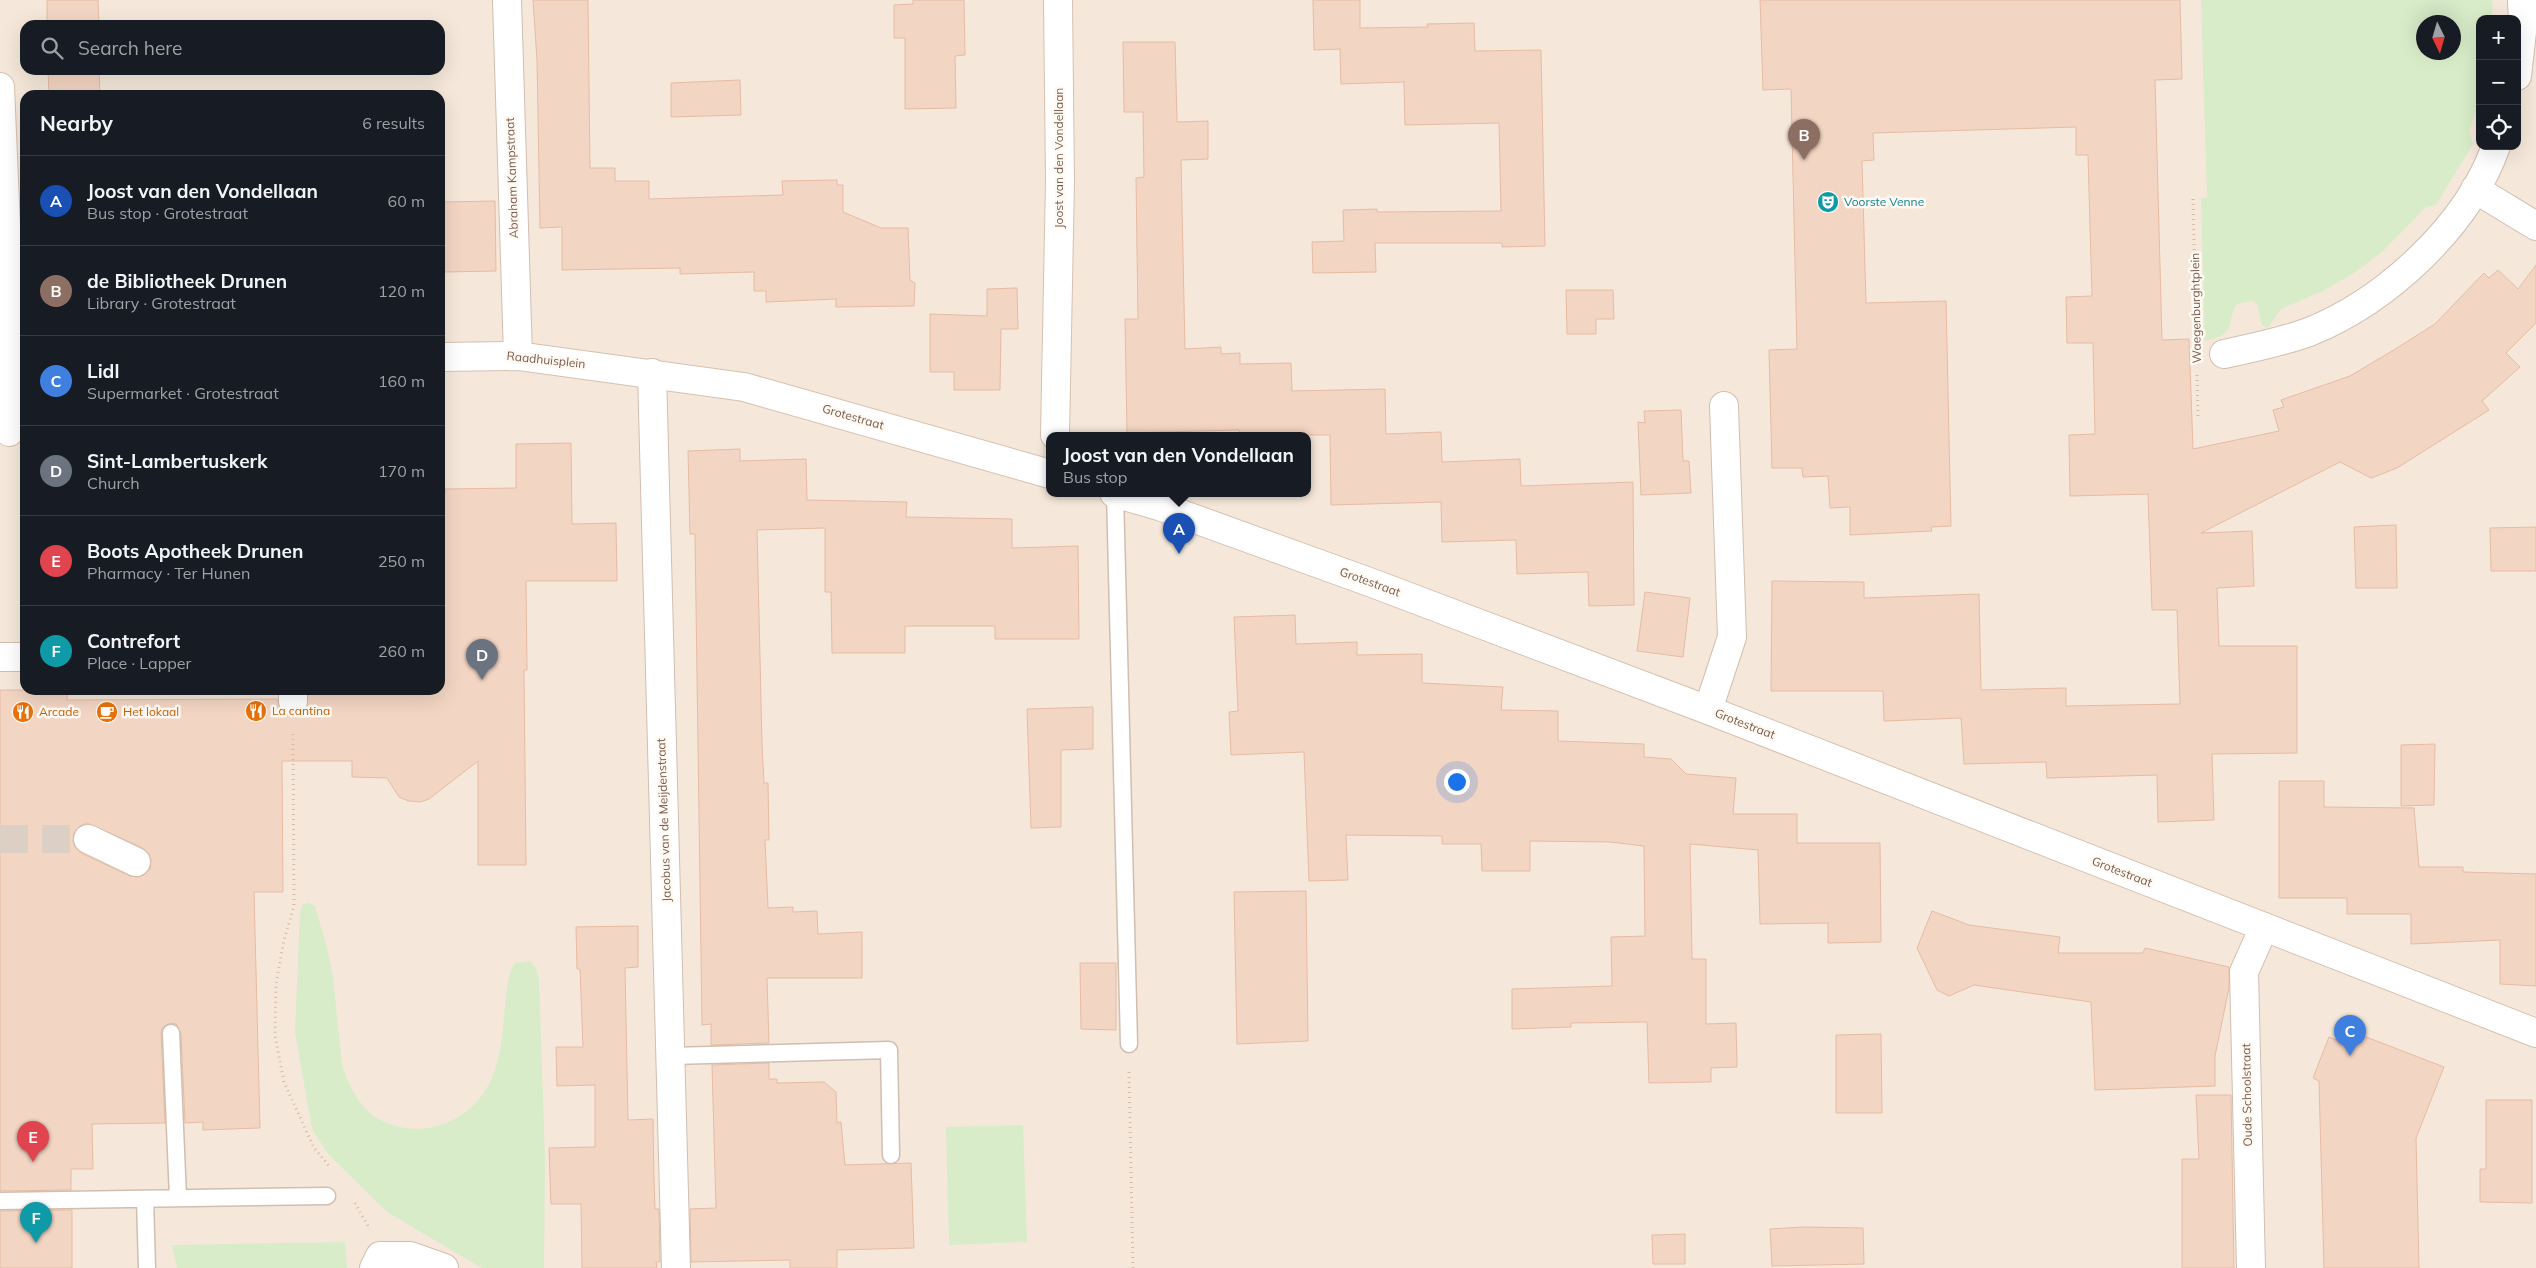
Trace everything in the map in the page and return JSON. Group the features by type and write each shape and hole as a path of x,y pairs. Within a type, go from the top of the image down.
{"street":[{"name":"Abraham Kampstraat","path":"507,0 518,356"},
{"name":"Joost van den Vondellaan","path":"1055,432 1060,181 1058,0"},
{"path":"2519,60 2523,22 2522,0"},
{"path":"0,87 8,249 6,356 11,431"},
{"path":"2224,354 2268,345 2301,334 2350,312 2386,287 2420,258 2450,225 2475,189 2494,150"},
{"path":"2475,189 2536,226"},
{"name":"Raadhuisplein","path":"445,357 518,356 652,373"},
{"name":"Grotestraat","path":"652,373 744,387 1046,473"},
{"name":"Jacobus van de Meijdenstraat","path":"652,373 676,1268"},
{"name":"Grotestraat","path":"1708,710 1732,637 1724,406"},
{"name":"Grotestraat","path":"1128,497 1159,506 1372,583 1708,710 2536,1033"},
{"path":"0,657 20,657"},
{"path":"88,839 136,862"},
{"name":"Oude Schoolstraat","path":"2251,1268 2244,972 2264,927"},
{"path":"377,1262 410,1256 444,1268"}],"lane":[{"path":"1114,497 1129,1044"},
{"path":"171,1033 178,1198"},
{"path":"671,1056 889,1050 891,1155"},
{"path":"0,1201 327,1196"},
{"path":"145,1199 147,1268"}],"path":[{"name":"Waegenburghtplein","path":"2193,199 2196,339"},
{"name":"Waegenburghtplein","path":"2197,368 2198,416"},
{"path":"293,696 294,906 284,940 276,984 275,1036 284,1082 314,1148 333,1170"},
{"path":"1129,1044 1134,1268"},
{"path":"354,1201 368,1225 377,1262"}],"shaded area":[{"path":"0,0 2536,0 2536,1268 0,1268"}],"green space":[{"path":"2201,0 2492,0 2493,15 2476,15 2476,112 2469,131 2473,144 2436,205 2426,207 2383,251 2354,273 2323,291 2281,309 2268,328 2262,325 2257,304 2252,301 2237,304 2227,331 2223,335 2205,341 2201,198 2207,198"},
{"path":"309,903 315,906 328,951 333,977 342,1065 349,1083 364,1107 378,1119 403,1128 433,1127 448,1122 473,1106 483,1094 491,1080 499,1054 510,972 515,963 530,961 535,967 539,979 545,1159 544,1268 482,1268 387,1212 328,1154 312,1129 295,1033 300,912 303,904"},
{"path":"1023,1125 1027,1242 949,1245 946,1127"},
{"path":"345,1242 347,1268 177,1268 172,1245"}],"building":[{"path":"47,0 98,0 99,20 47,20"},
{"path":"533,0 588,0 590,168 615,168 615,181 649,181 649,199 783,195 782,181 837,180 837,185 843,185 843,212 881,228 908,228 910,280 915,283 914,306 836,307 836,299 766,302 766,291 754,291 754,272 680,274 680,268 562,270 562,227 540,228 537,60"},
{"path":"913,0 964,0 965,55 955,56 956,108 905,109 905,38 894,38 894,5 913,4"},
{"path":"1313,0 1360,0 1360,28 1428,27 1427,24 1474,23 1475,51 1541,50 1545,246 1502,247 1502,243 1375,243 1376,272 1313,273 1312,242 1344,241 1343,210 1377,209 1377,212 1501,211 1499,123 1405,125 1404,82 1341,84 1340,49 1314,50"},
{"path":"1760,0 2180,0 2182,79 2155,80 2162,340 2189,339 2193,449 2279,431 2273,410 2284,407 2281,400 2350,376 2392,351 2435,324 2484,273 2489,278 2498,270 2518,289 2536,265 2536,323 2506,353 2520,367 2482,401 2489,410 2397,468 2371,478 2340,462 2201,533 2252,531 2254,586 2217,588 2219,646 2297,646 2297,753 2212,754 2214,820 2158,822 2157,775 2047,778 2046,762 1964,764 1961,718 1884,721 1883,691 1771,691 1772,581 1864,582 1864,598 1979,594 1981,690 2066,688 2066,706 2180,704 2177,610 2152,610 2148,494 2070,496 2069,435 2095,434 2093,343 2067,343 2066,297 2092,296 2088,155 2076,155 2076,127 1873,133 1874,160 1862,161 1866,303 1946,301 1951,526 1931,527 1932,531 1850,535 1850,507 1830,508 1828,476 1803,477 1802,468 1772,468 1769,350 1797,349 1791,89 1763,90"},
{"path":"1123,42 1175,42 1177,122 1208,121 1208,159 1181,160 1185,349 1221,347 1221,354 1240,353 1240,364 1291,363 1292,391 1385,389 1386,434 1441,432 1442,462 1520,459 1521,486 1633,482 1634,605 1589,606 1588,572 1517,574 1516,540 1442,542 1441,502 1331,505 1330,435 1311,435 1311,432 1239,432 1239,430 1127,432 1125,319 1138,319 1136,178 1144,177 1143,112 1124,112"},
{"path":"48,75 99,75 100,90 49,90"},
{"path":"740,80 741,115 671,117 671,83"},
{"path":"495,201 496,271 445,272 445,202"},
{"path":"1017,288 1018,329 1001,329 1000,390 954,390 954,372 930,372 930,314 987,316 987,289"},
{"path":"1566,290 1613,290 1614,319 1596,319 1596,334 1567,334"},
{"path":"1681,410 1683,461 1689,461 1691,493 1641,495 1638,422 1645,423 1644,411"},
{"path":"571,443 572,524 616,523 617,581 526,581 527,670 524,670 526,865 478,865 478,761 429,799 420,802 409,801 399,797 387,778 352,777 352,761 282,761 283,892 254,892 260,1128 203,1130 203,1122 185,1123 181,1033 176,1024 170,1023 162,1028 161,1033 165,1123 92,1124 93,1169 71,1169 71,1190 0,1191 0,690 20,690 20,695 68,695 67,700 277,699 280,709 286,715 293,717 300,715 306,709 308,695 445,695 445,489 516,488 516,444","holes":["87,823 143,848 149,854 151,860 150,869 144,875 138,877 130,876 81,853 75,847 73,841 74,833 80,826"]},
{"path":"740,449 740,461 806,459 807,500 907,502 906,517 1012,519 1012,548 1078,546 1079,639 995,639 995,626 905,626 905,653 832,653 831,592 825,592 825,528 757,530 762,744 764,783 768,783 769,840 765,840 768,908 793,907 793,912 817,911 818,934 862,932 862,978 767,978 769,1043 711,1045 711,1024 702,1025 695,534 690,534 688,451"},
{"path":"2396,525 2397,588 2356,588 2354,527"},
{"path":"2536,527 2536,571 2491,571 2490,528"},
{"path":"1645,592 1690,598 1683,657 1637,651"},
{"path":"1295,615 1296,644 1357,642 1357,655 1422,654 1422,683 1503,687 1501,710 1558,711 1558,741 1644,744 1644,757 1671,759 1686,774 1736,778 1733,814 1797,814 1797,843 1880,843 1881,942 1828,943 1828,923 1760,924 1758,850 1690,844 1692,959 1706,959 1706,1024 1736,1023 1737,1067 1711,1068 1711,1082 1649,1083 1647,1022 1571,1023 1571,1027 1512,1029 1512,989 1612,986 1611,937 1645,936 1644,846 1610,842 1530,841 1530,871 1482,871 1481,844 1442,844 1442,836 1346,835 1348,880 1309,881 1304,752 1231,755 1229,712 1238,711 1234,617"},
{"path":"1093,707 1093,749 1061,750 1061,827 1031,828 1027,709"},
{"path":"2435,744 2434,805 2401,806 2401,745"},
{"path":"2279,781 2324,781 2324,807 2414,808 2419,867 2463,867 2463,872 2536,874 2536,986 2500,984 2500,940 2411,944 2411,914 2347,914 2347,898 2279,898"},
{"path":"1306,891 1308,1041 1237,1044 1234,892"},
{"path":"1932,911 1969,925 2060,937 2058,953 2143,953 2145,948 2229,967 2229,988 2215,1056 2215,1086 2095,1090 2091,1002 1974,985 1949,996 1937,990 1917,948"},
{"path":"638,926 638,967 625,968 628,1120 653,1119 655,1209 659,1209 660,1262 656,1262 657,1268 582,1268 581,1204 551,1204 549,1148 595,1147 595,1085 557,1086 556,1047 583,1047 580,969 577,969 576,927"},
{"path":"1080,963 1116,963 1116,1030 1081,1029"},
{"path":"2348,1030 2444,1067 2416,1138 2419,1268 2324,1268 2319,1081 2313,1078 2329,1037 2343,1043"},
{"path":"1881,1034 1882,1113 1836,1113 1836,1035"},
{"path":"769,1063 769,1079 777,1079 777,1083 824,1082 836,1092 837,1123 841,1122 845,1165 911,1163 914,1248 837,1250 837,1268 790,1268 790,1260 691,1262 690,1209 716,1208 712,1065"},
{"path":"2196,1095 2231,1095 2234,1268 2182,1268 2182,1159 2199,1159"},
{"path":"2486,1100 2532,1100 2532,1203 2480,1202 2480,1169 2486,1169"},
{"path":"72,1210 72,1268 0,1268 0,1211"},
{"path":"1803,1227 1863,1228 1864,1264 1772,1266 1770,1229"},
{"path":"1685,1234 1685,1264 1653,1264 1652,1235"}],"tunnel":[{"path":"0,839 88,839"}],"place":[{"name":"de Bibliotheek Drunen","path":"1804,160"},
{"name":"Voorste Venne","path":"1828,202"},
{"name":"Joost van den Vondellaan","path":"1179,554"},
{"name":"Sint-Lambertuskerk","path":"482,680"},
{"name":"La cantina","path":"256,711"},
{"name":"Arcade","path":"23,712"},
{"name":"Het lokaal","path":"107,712"},
{"name":"Lidl","path":"2350,1056"},
{"name":"Boots Apotheek Drunen","path":"33,1162"},
{"name":"Contrefort","path":"36,1243"}]}
